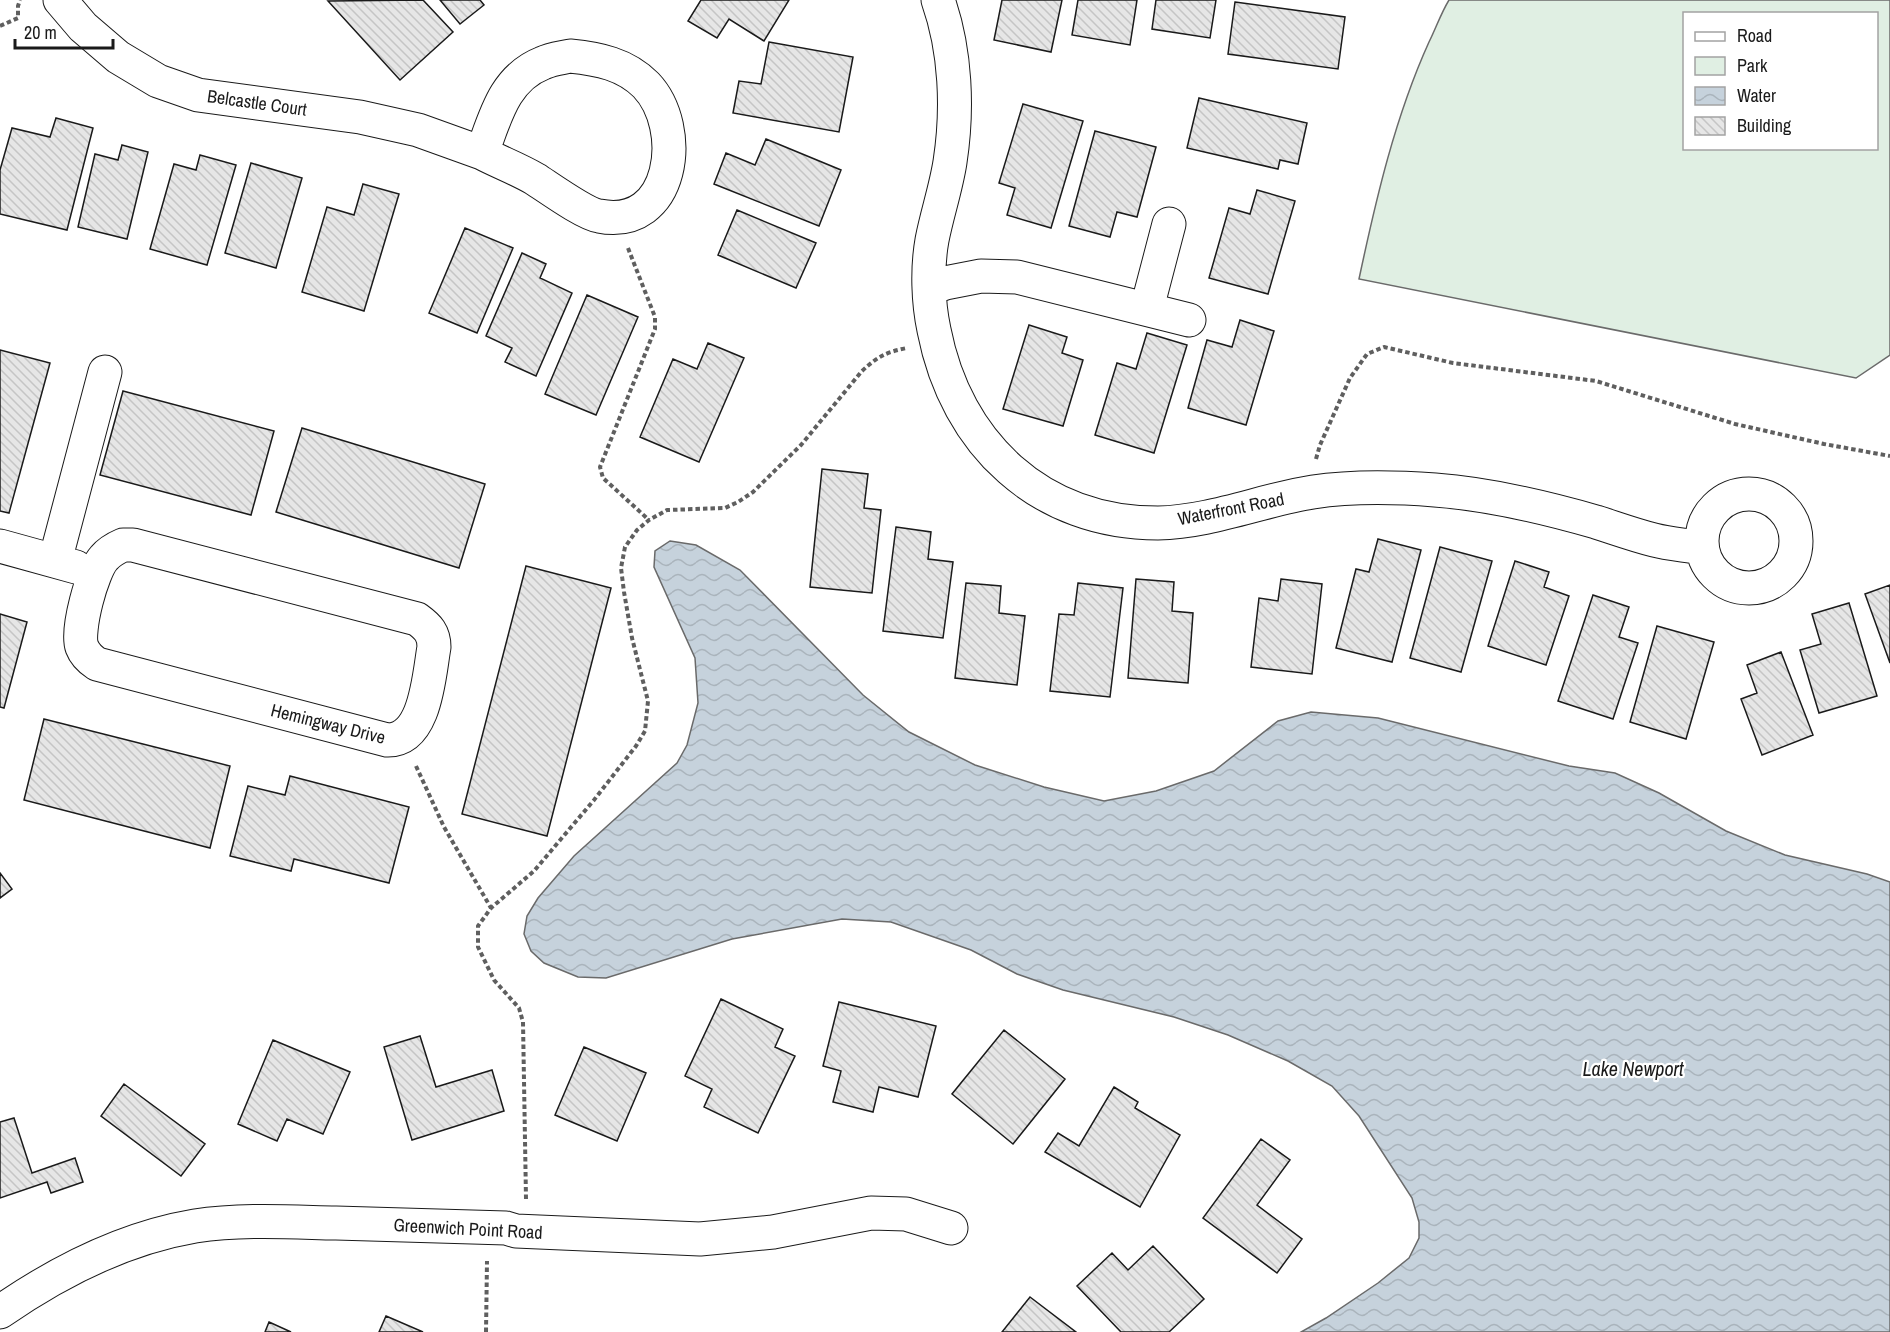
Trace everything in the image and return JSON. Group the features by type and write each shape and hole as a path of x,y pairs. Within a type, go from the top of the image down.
{"street":[{"name":"Belcastle Court","path":"60,0 83,27 118,57 158,81 198,95 360,117 418,130 482,153"},
{"name":"Waterfront Road","path":"938,0 952,63 954,111 950,162 931,243 929,289 934,330 946,374 966,418 991,451 1021,480 1058,501 1095,515 1159,523 1204,518 1314,492 1360,489 1435,490 1502,498 1593,521 1656,541 1702,548"},
{"path":"570,56 599,59 624,69 646,86 658,104 667,130 669,157 663,185 653,201 639,213 617,219 595,216 532,178 482,153 505,94 522,74 544,62 570,56"},
{"path":"1146,308 1169,224"},
{"path":"929,289 945,283 981,276 1017,277 1189,320"},
{"path":"55,561 105,372"},
{"name":"Hemingway Drive","path":"123,545 133,545 417,619 430,630 434,638 434,647 421,713 415,725 402,736 394,740 387,740 97,664 82,649 80,635 95,573 102,559 123,545"},
{"path":"0,546 95,573"},
{"name":"Greenwich Point Road","path":"0,1312 37,1286 88,1259 146,1238 195,1226 254,1220 506,1228 516,1231 700,1239 773,1233 871,1213 906,1214 951,1228"}],"path":[{"path":"0,26 18,18 18,6 21,0"},
{"path":"617,219 655,317 656,329 600,467 603,478 649,520"},
{"path":"526,1200 523,1022 519,1008 494,980 478,947 478,926 491,908 534,871 594,800 645,731 648,700 632,638 621,568 625,547 637,530 667,510 724,507 738,502 753,492 801,445 872,362 887,352 938,344"},
{"path":"1314,492 1311,474 1320,445 1350,378 1367,354 1384,347 1453,363 1596,381 1735,424 1890,456"},
{"path":"402,736 444,827 491,908"}],"green space":[{"path":"1449,0 1890,0 1890,355 1856,378 1359,279 1396,129 1429,42"}],"water":[{"name":"Lake Newport","path":"670,541 696,545 740,570 863,695 909,732 975,765 1044,787 1104,801 1156,791 1214,771 1278,721 1311,712 1378,718 1569,766 1615,773 1659,793 1726,831 1785,855 1867,874 1890,882 1890,1332 1301,1332 1378,1283 1409,1258 1419,1238 1419,1222 1412,1198 1359,1116 1332,1086 1288,1061 1228,1035 1174,1017 1063,990 1017,974 971,950 891,922 842,919 732,939 606,978 578,977 544,963 531,951 524,934 527,916 538,898 574,856 677,763 687,745 698,703 695,658 654,567 655,551"}],"building":[{"path":"423,0 453,32 400,80 328,1"},
{"path":"440,0 480,0 484,5 460,24"},
{"path":"701,0 789,0 764,41 729,19 717,38 688,21"},
{"path":"1002,0 1062,0 1051,52 994,40"},
{"path":"1078,0 1137,0 1130,45 1072,35"},
{"path":"1156,0 1216,0 1210,38 1152,29"},
{"path":"1235,2 1345,17 1338,69 1228,54"},
{"path":"769,42 853,57 839,132 733,113 739,81 761,84"},
{"path":"1199,98 1307,123 1298,164 1280,160 1278,169 1187,148"},
{"path":"1023,104 1083,121 1051,228 1007,215 1015,188 999,183"},
{"path":"56,118 93,128 67,230 0,214 0,170 12,128 50,137"},
{"path":"1095,131 1156,147 1137,217 1117,212 1110,237 1069,226"},
{"path":"766,139 841,170 819,226 714,184 726,153 755,165"},
{"path":"122,145 148,152 127,239 78,227 95,154 118,160"},
{"path":"200,155 236,165 207,265 150,249 174,164 196,170"},
{"path":"251,163 302,178 276,268 225,253"},
{"path":"363,184 399,194 364,311 302,292 327,207 354,215"},
{"path":"1257,190 1295,201 1268,294 1209,278 1229,208 1250,214"},
{"path":"737,210 816,243 796,288 718,255"},
{"path":"465,228 513,248 477,333 429,313"},
{"path":"522,253 546,264 540,278 572,293 536,376 505,362 512,348 486,336"},
{"path":"587,295 638,317 596,415 545,394"},
{"path":"1240,320 1274,331 1246,425 1188,408 1207,340 1232,347"},
{"path":"1029,325 1067,337 1062,353 1083,360 1063,426 1003,409"},
{"path":"1147,333 1187,345 1154,453 1095,435 1117,363 1136,369"},
{"path":"708,343 744,358 699,462 640,437 673,359 697,369"},
{"path":"0,350 50,363 9,513 0,511"},
{"path":"123,391 274,431 251,515 100,475"},
{"path":"302,428 485,484 459,568 276,512"},
{"path":"822,469 868,474 864,508 881,510 872,593 810,587"},
{"path":"896,527 931,532 928,559 953,562 943,638 883,631"},
{"path":"1378,539 1421,550 1392,662 1336,648 1356,569 1369,572"},
{"path":"1440,547 1492,561 1461,672 1410,658"},
{"path":"1515,561 1549,572 1544,587 1569,596 1546,665 1488,646"},
{"path":"526,566 611,588 547,836 462,814"},
{"path":"1136,579 1174,582 1172,611 1193,613 1188,683 1128,678"},
{"path":"1281,579 1322,584 1312,674 1251,667 1259,598 1278,601"},
{"path":"966,583 1001,586 999,613 1025,616 1017,685 955,678"},
{"path":"1078,583 1123,588 1110,697 1050,691 1059,614 1074,615"},
{"path":"1890,585 1890,663 1865,594"},
{"path":"1593,595 1629,607 1619,637 1638,643 1613,719 1558,701"},
{"path":"1849,603 1877,696 1819,713 1800,650 1821,644 1812,614"},
{"path":"0,614 27,622 4,708 0,707"},
{"path":"1657,626 1714,642 1686,739 1630,722"},
{"path":"1781,652 1813,735 1762,755 1741,699 1757,693 1747,665"},
{"path":"44,719 230,766 210,848 24,800"},
{"path":"290,776 409,807 389,883 294,859 291,871 230,856 248,786 285,795"},
{"path":"0,873 12,889 0,898"},
{"path":"721,999 783,1029 775,1047 795,1056 758,1133 704,1107 712,1089 685,1076"},
{"path":"839,1002 936,1026 918,1097 879,1087 873,1112 833,1102 841,1071 823,1066"},
{"path":"1004,1030 1065,1079 1013,1144 952,1094"},
{"path":"420,1036 436,1087 492,1070 504,1111 412,1140 384,1047"},
{"path":"273,1040 350,1072 323,1134 287,1119 277,1141 238,1124"},
{"path":"584,1047 646,1073 617,1141 555,1115"},
{"path":"124,1084 205,1144 181,1176 101,1116"},
{"path":"1114,1087 1138,1102 1135,1108 1180,1135 1140,1207 1045,1152 1058,1133 1079,1146"},
{"path":"14,1118 32,1173 75,1158 83,1182 51,1193 47,1182 0,1198 0,1122"},
{"path":"1261,1139 1290,1160 1257,1205 1302,1239 1277,1273 1203,1218"},
{"path":"1153,1246 1204,1299 1169,1332 1121,1332 1077,1286 1112,1253 1128,1270"},
{"path":"1030,1297 1076,1332 1002,1332"},
{"path":"386,1316 423,1332 379,1332"},
{"path":"269,1322 291,1332 265,1332"}]}
